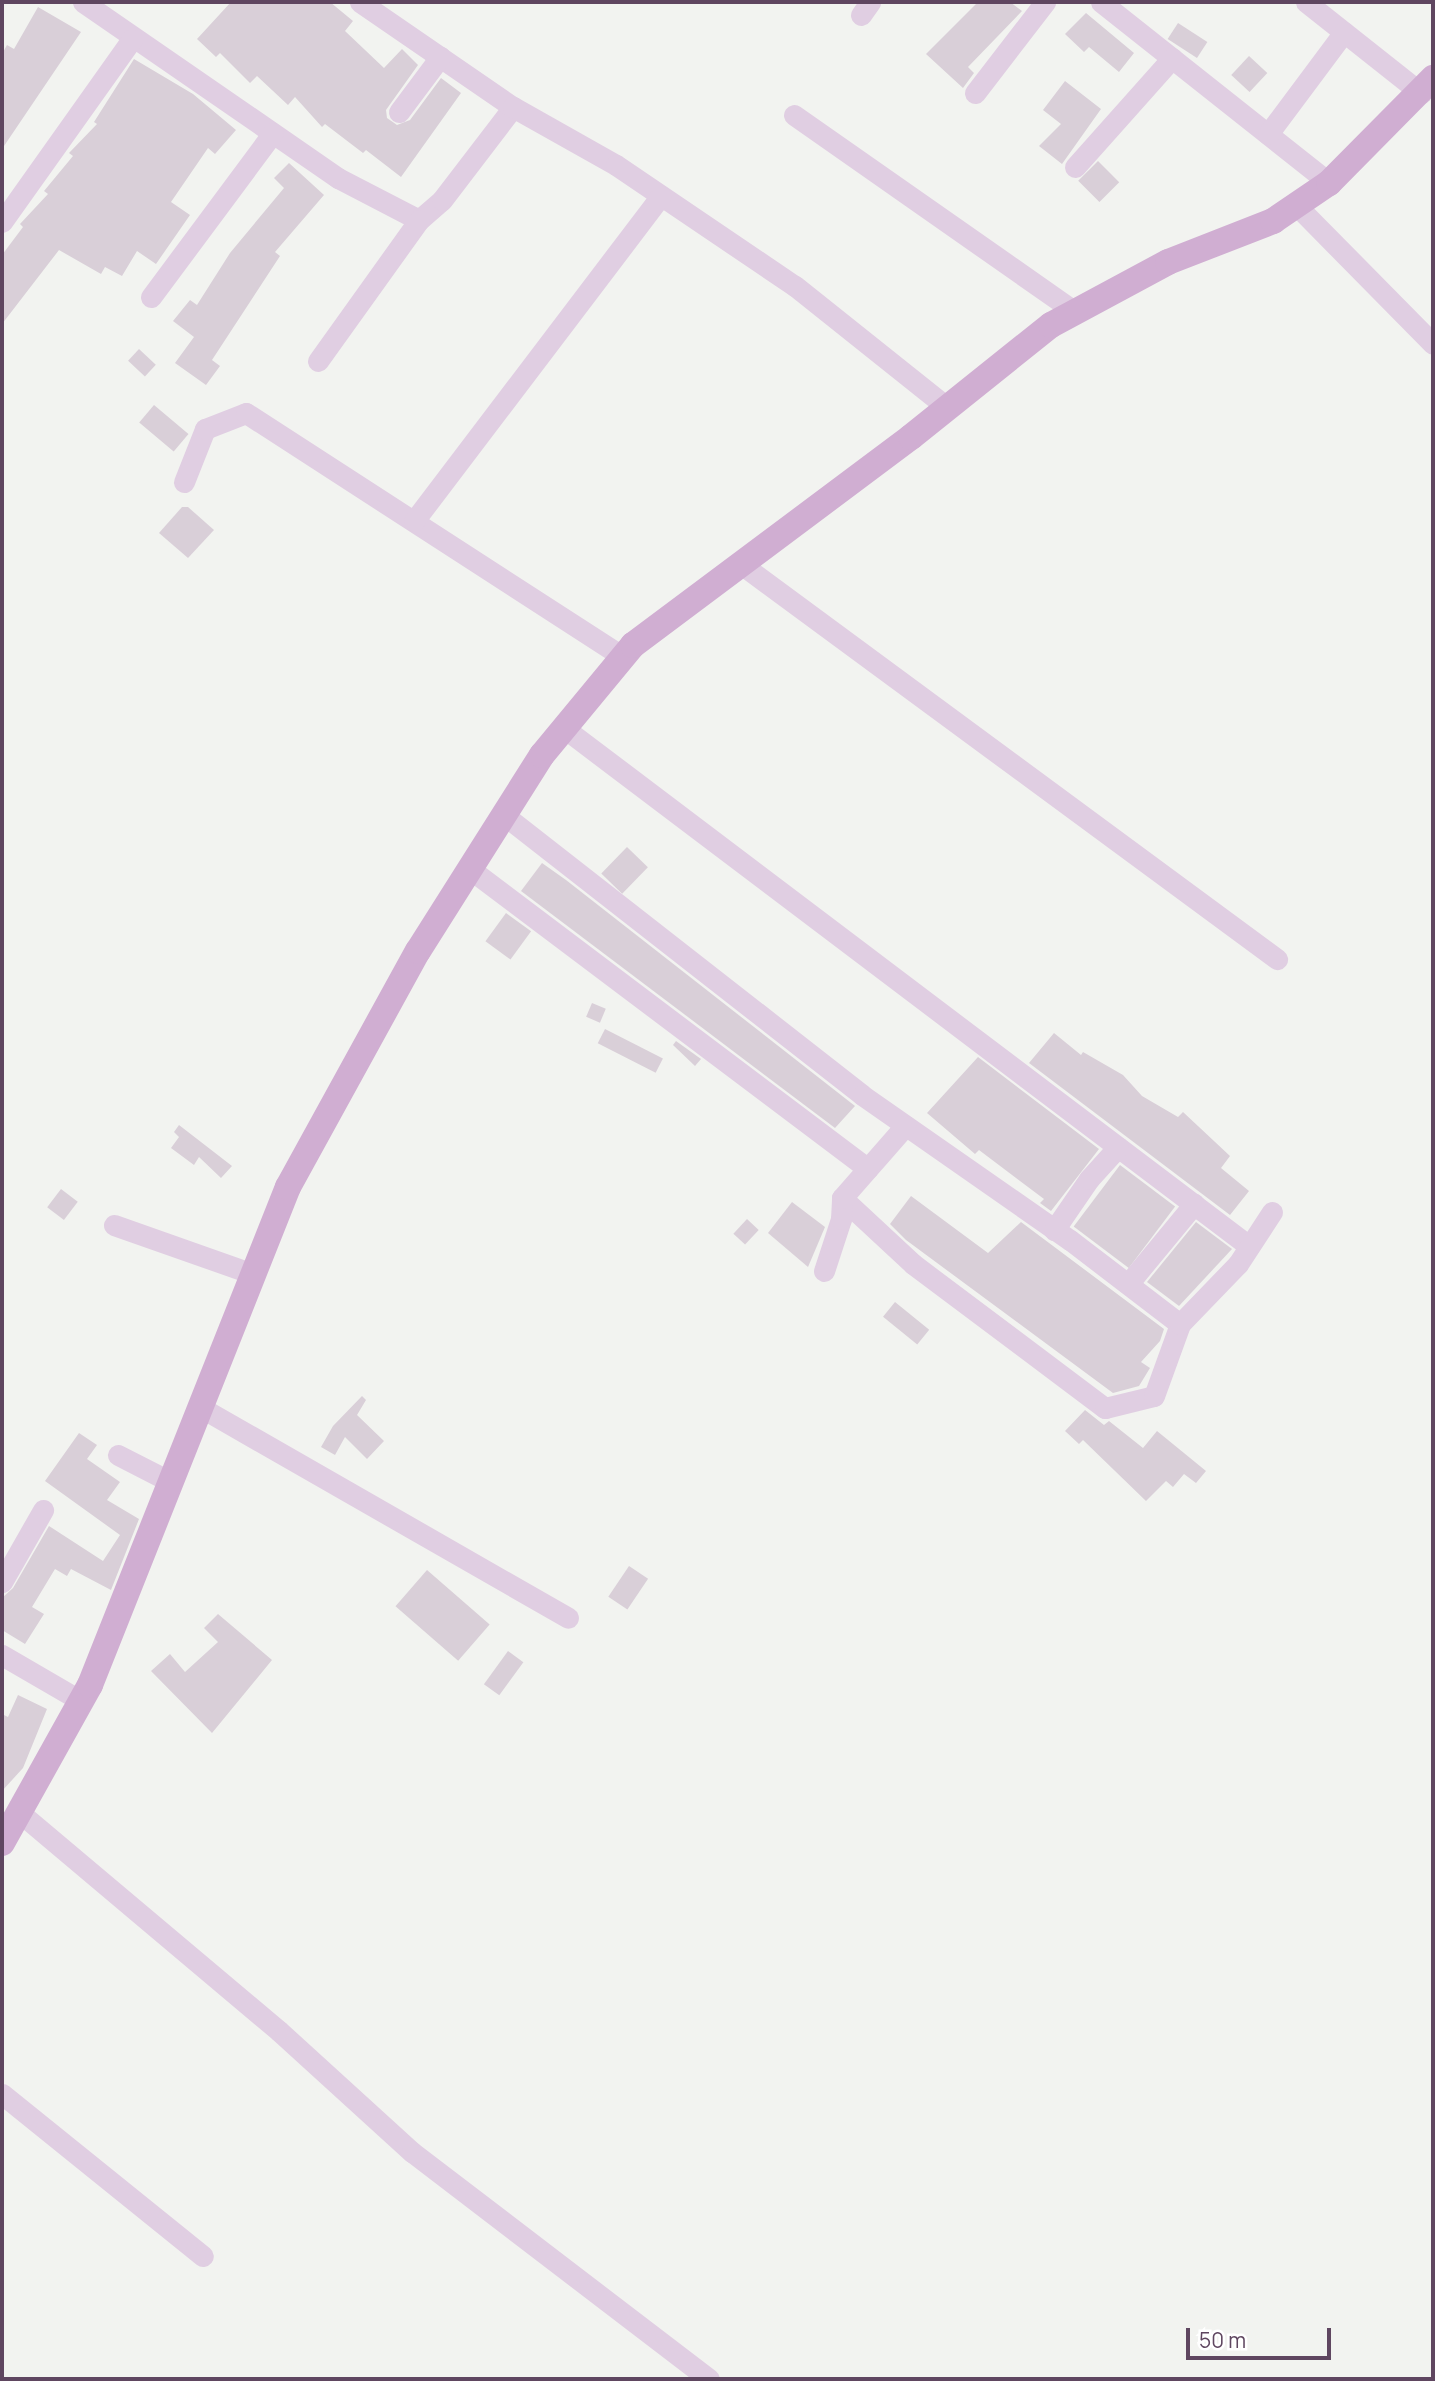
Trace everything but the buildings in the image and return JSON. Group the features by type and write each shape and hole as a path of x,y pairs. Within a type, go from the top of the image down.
{"main road":[{"path":"2,1843 81,1700 288,1187 418,951 564,728 633,645 948,408 1051,325 1168,262 1273,220 1329,183 1427,86"}],"street":[{"path":"83,2 132,39 183,69 338,178 419,220"},
{"path":"360,2 513,107 661,195 795,286 948,408"},
{"path":"975,93 1045,2"},
{"path":"1101,2 1329,183"},
{"path":"1306,2 1344,32 1427,86"},
{"path":"1268,134 1344,32"},
{"path":"2,222 132,39"},
{"path":"399,112 440,57"},
{"path":"1075,167 1172,58"},
{"path":"318,361 419,220 442,200 513,107"},
{"path":"794,115 1074,312"},
{"path":"151,297 273,134"},
{"path":"414,521 661,195"},
{"path":"1296,205 1433,344"},
{"path":"184,482 205,429 246,413 623,657"},
{"path":"741,564 1277,959"},
{"path":"564,728 1249,1245"},
{"path":"504,816 905,1126 1054,1230 1180,1324"},
{"path":"470,869 868,1169"},
{"path":"824,1271 841,1219 842,1198 905,1126"},
{"path":"1054,1230 1089,1179 1118,1147"},
{"path":"842,1198 913,1264 1105,1408 1154,1396 1180,1324 1238,1264 1272,1212"},
{"path":"1128,1284 1194,1204"},
{"path":"114,1225 253,1274"},
{"path":"200,1407 568,1618"},
{"path":"118,1455 171,1482"},
{"path":"2,1582 43,1510"},
{"path":"2,1655 81,1700"},
{"path":"19,1812 279,2031 412,2152 709,2379"},
{"path":"2,2094 203,2256"}]}
